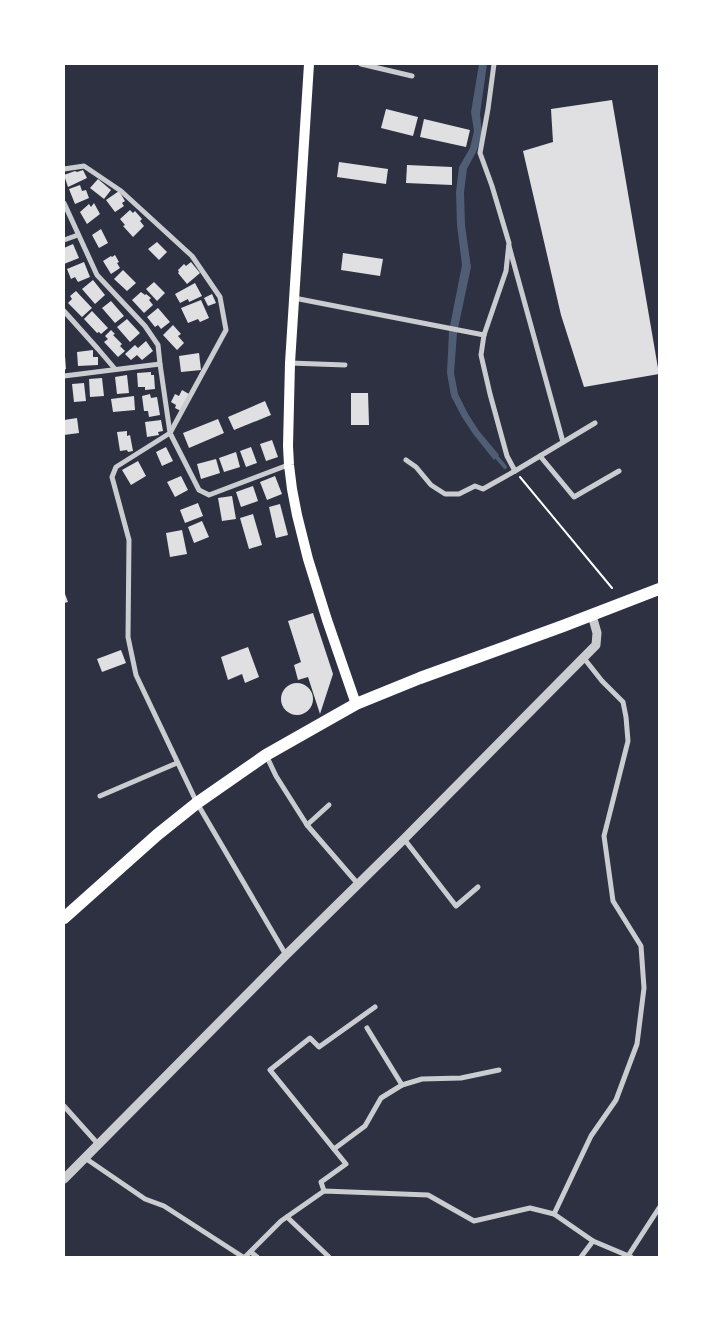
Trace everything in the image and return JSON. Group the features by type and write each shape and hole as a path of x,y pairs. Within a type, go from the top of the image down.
{"highway":[{"path":"64,918 157,835 197,803 266,755 356,704 420,678 659,589"}],"main road":[{"path":"310,64 290,363 289,465 297,515 308,559 356,704"}],"street":[{"path":"360,64 412,76"},
{"path":"494,64 480,153 509,243 563,442"},
{"path":"64,169 84,166 121,191 192,256 220,297 226,330 170,433 116,467 112,478 129,540 128,637 136,675 197,803 286,955"},
{"path":"64,203 97,275 145,326 158,345 170,433 199,490 209,495 289,465"},
{"path":"64,240 78,235"},
{"path":"509,243 506,271 484,335 481,355 508,456 515,471"},
{"path":"294,298 484,335"},
{"path":"64,311 115,369"},
{"path":"290,363 345,365"},
{"path":"64,376 160,364"},
{"path":"406,460 416,467 431,485 445,494 459,494 474,486 483,489 595,423"},
{"path":"540,456 574,497 619,471"},
{"path":"64,1179 596,645 596,633 592,615"},
{"path":"554,1214 592,1136 616,1100 637,1044 644,988 641,946 613,901 604,836 628,741 626,718 623,702 583,658"},
{"path":"266,755 276,776 307,825 358,884"},
{"path":"100,796 177,763"},
{"path":"307,825 329,805"},
{"path":"404,839 456,906 478,887"},
{"path":"324,1191 321,1182 346,1164 270,1070 310,1038 319,1047 375,1006"},
{"path":"368,1028 402,1086"},
{"path":"334,1149 365,1126 381,1098 402,1086 422,1079 461,1078 499,1070"},
{"path":"64,1106 98,1144"},
{"path":"84,1158 145,1199 164,1206 244,1257 281,1221 324,1191 428,1195 474,1221 530,1208 554,1214 593,1241 629,1257 659,1208"},
{"path":"287,1217 329,1257"},
{"path":"581,1257 593,1241"},
{"path":"251,1252 257,1257"}],"path":[{"path":"515,471 612,588"}],"water":[{"path":"479,64 487,64 480,114 482,133 477,150 467,169 464,192 465,225 471,267 457,333 454,373 458,394 468,414 499,455 494,460 462,417 451,396 447,373 449,331 462,265 457,225 456,192 459,167 470,148 474,131 471,112"}],"building":[{"path":"612,100 659,374 584,387 561,315 523,151 553,142 551,109"},
{"path":"386,109 418,117 413,136 381,128"},
{"path":"424,119 470,130 466,147 420,137"},
{"path":"339,162 388,169 386,184 337,177"},
{"path":"407,165 452,167 452,185 406,183"},
{"path":"83,170 87,178 68,187 64,175"},
{"path":"98,179 111,190 104,199 90,188"},
{"path":"80,185 82,191 86,190 89,198 75,204 69,189"},
{"path":"119,191 125,201 122,203 124,206 115,212 106,200"},
{"path":"94,203 100,214 87,224 80,212 89,204 91,207"},
{"path":"130,210 133,213 135,211 142,219 140,221 144,226 133,237 123,226 125,225 120,219"},
{"path":"101,229 108,243 99,248 92,235"},
{"path":"157,242 167,252 159,260 148,249"},
{"path":"73,244 79,258 64,264 64,248"},
{"path":"343,253 383,259 380,276 341,270"},
{"path":"115,255 120,268 111,274 103,261"},
{"path":"84,262 90,277 78,282 75,277 71,279 67,269"},
{"path":"191,262 200,273 187,284 178,273 178,270 184,264 186,266"},
{"path":"123,270 136,283 127,291 114,279"},
{"path":"93,280 105,295 95,304 82,289"},
{"path":"154,282 165,293 157,301 146,289"},
{"path":"195,283 202,296 189,302 188,299 180,303 175,294"},
{"path":"76,291 92,308 82,317 68,303 72,299 70,296"},
{"path":"141,292 151,298 149,300 153,305 144,313 132,300"},
{"path":"212,294 216,303 208,306 204,298"},
{"path":"201,300 209,318 200,322 198,319 188,323 181,308"},
{"path":"111,301 124,316 115,323 102,308"},
{"path":"158,308 170,322 161,329 158,325 155,327 147,317"},
{"path":"92,311 108,328 101,334 97,333 84,319"},
{"path":"127,319 140,333 130,342 117,327"},
{"path":"173,325 181,334 178,336 184,343 177,350 163,335"},
{"path":"111,330 125,351 118,357 104,342 108,339 105,336"},
{"path":"146,341 153,351 142,360 137,355 131,360 125,354 135,345 138,348"},
{"path":"93,350 93,357 98,357 98,365 78,366 77,352"},
{"path":"199,353 201,370 181,372 179,356"},
{"path":"64,356 66,369 64,370"},
{"path":"151,372 151,375 154,375 155,389 145,390 145,387 138,387 137,373"},
{"path":"127,375 129,393 117,394 115,377"},
{"path":"102,378 104,396 90,397 89,379"},
{"path":"84,383 86,401 74,402 72,384"},
{"path":"182,390 189,394 181,411 175,408 176,405 171,402 175,394 179,396"},
{"path":"351,393 368,393 369,425 351,425"},
{"path":"150,394 151,398 157,397 160,415 149,417 148,411 144,411 142,396"},
{"path":"134,396 135,410 113,412 111,399"},
{"path":"265,401 271,415 234,430 228,417"},
{"path":"77,418 79,433 64,435 64,420"},
{"path":"218,419 224,433 189,448 183,433"},
{"path":"161,420 163,431 158,432 159,435 147,437 145,422"},
{"path":"127,431 127,436 130,435 133,451 120,451 117,432"},
{"path":"272,440 278,457 266,461 260,444"},
{"path":"166,447 173,461 162,466 156,452"},
{"path":"251,447 257,463 246,467 240,451"},
{"path":"236,452 240,467 224,472 219,458"},
{"path":"216,459 220,473 201,479 197,464"},
{"path":"138,461 146,476 131,485 122,470"},
{"path":"181,476 188,490 175,497 167,482"},
{"path":"275,476 282,494 267,500 260,482"},
{"path":"253,486 258,501 241,507 236,492"},
{"path":"232,496 236,519 222,521 218,498"},
{"path":"198,503 203,516 185,523 180,510"},
{"path":"280,504 288,535 276,538 269,507"},
{"path":"253,514 262,545 249,549 240,518"},
{"path":"202,521 209,537 194,543 188,527"},
{"path":"182,530 187,554 170,557 166,533"},
{"path":"64,591 68,602 64,603"},
{"path":"313,613 333,674 320,714 308,677 298,680 294,665 301,662 288,621"},
{"path":"248,647 259,677 245,683 242,674 228,680 221,657"},
{"path":"121,650 126,663 102,672 97,659"},
{"path":"297,683 309,687 313,699 309,711 297,715 285,711 281,699 285,687"}],"waterway":[{"path":"494,454 505,467"}]}
